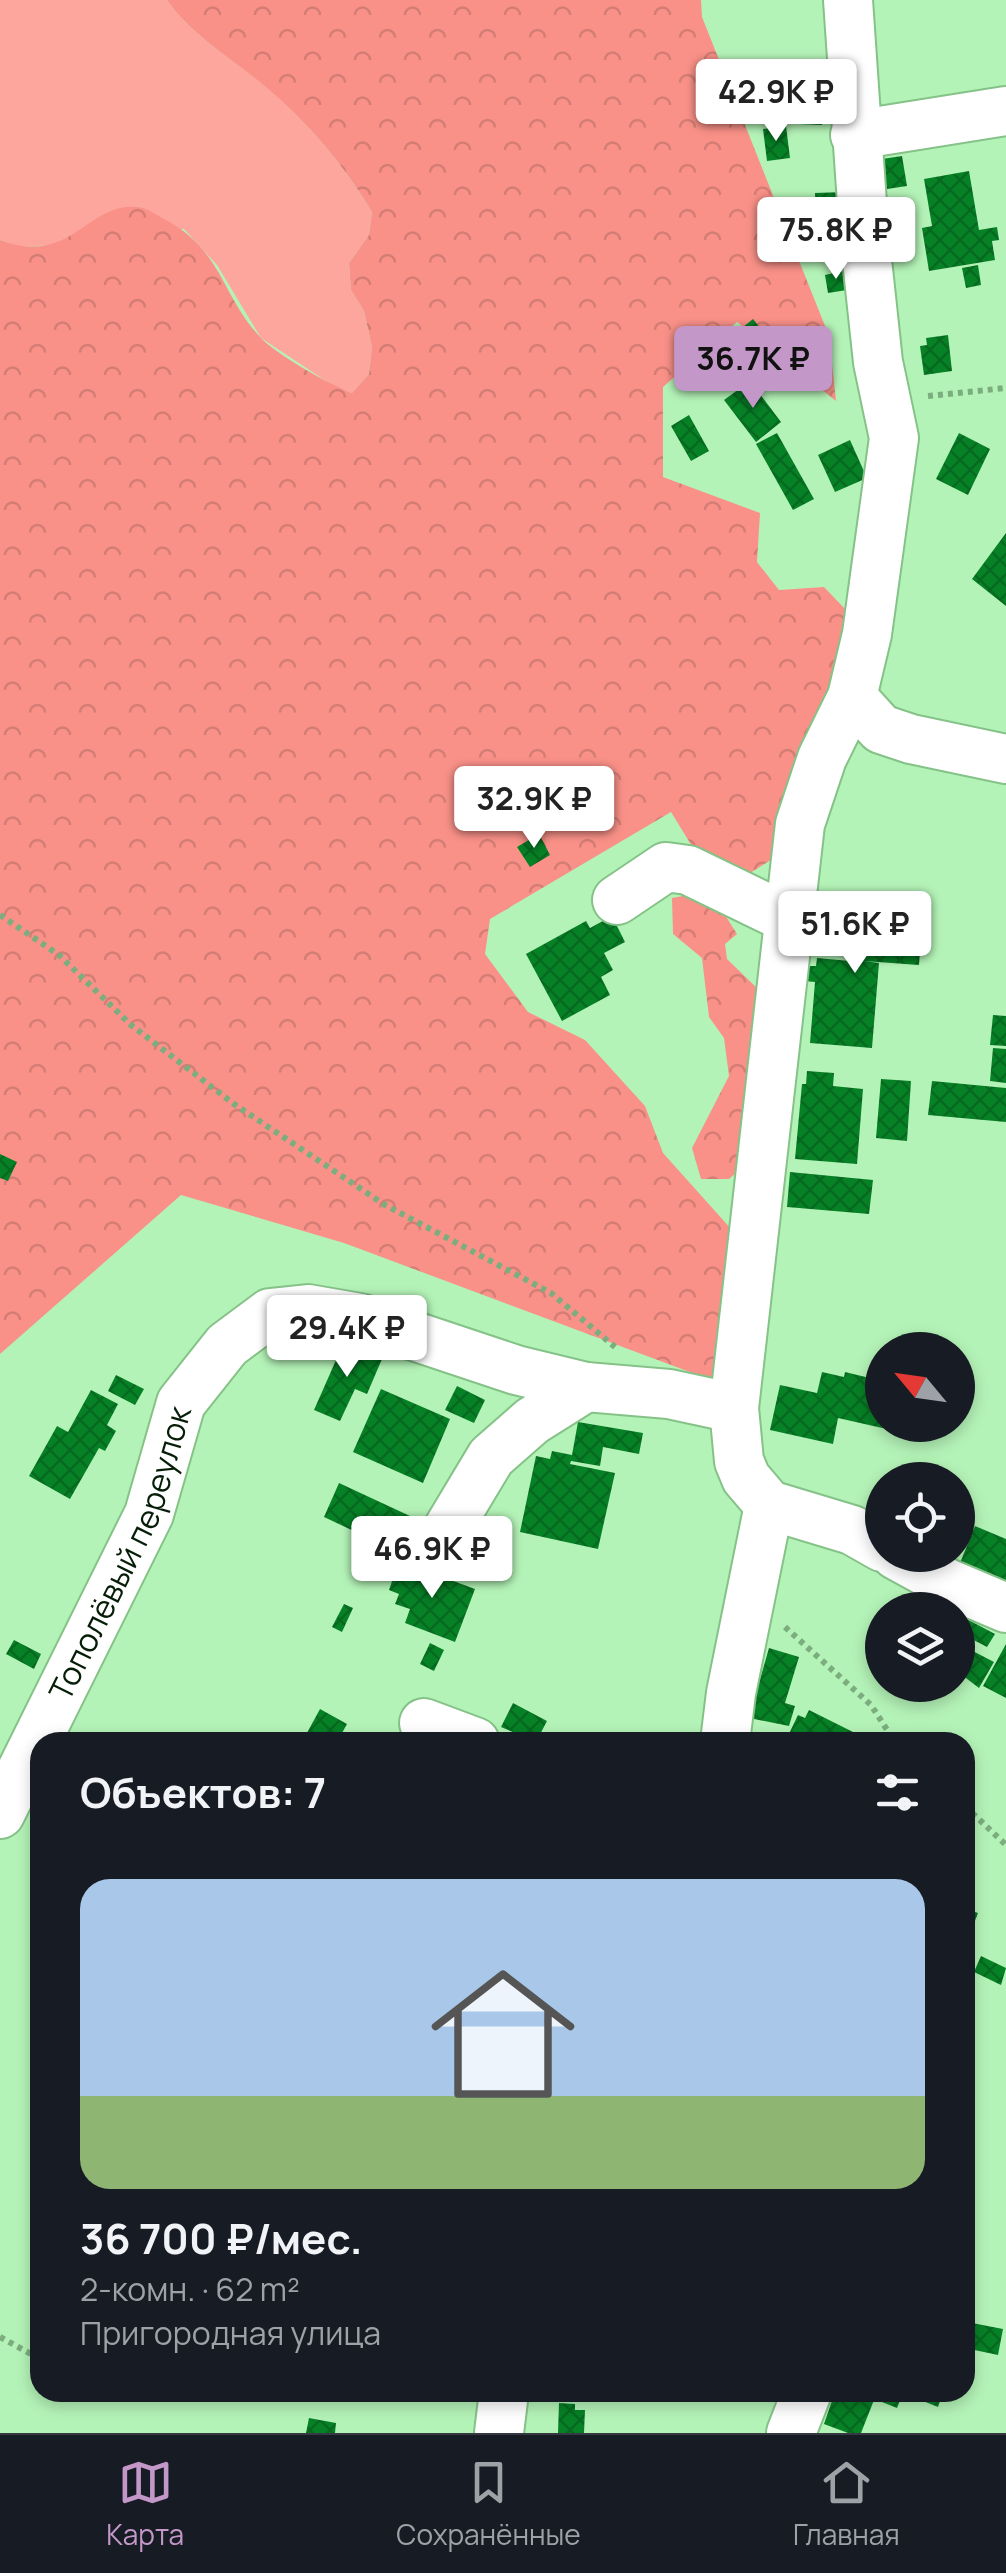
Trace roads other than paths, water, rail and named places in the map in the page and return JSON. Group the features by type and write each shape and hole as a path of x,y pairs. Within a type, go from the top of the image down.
{"street":[{"path":"848,0 856,135 878,362 894,438 867,634 852,697 822,758 800,824 734,1408 739,1461 746,1478 770,1505 865,1537"},
{"path":"856,135 1006,111"},
{"path":"852,697 881,729 1006,759"},
{"path":"617,900 666,868 688,870 790,919"},
{"name":"Тополёвый переулок","path":"41,1732 150,1514 181,1403 228,1345 270,1314 308,1309 360,1318 516,1370 586,1386 669,1394 734,1408"},
{"path":"440,1542 491,1457 532,1421 586,1386"},
{"path":"727,1732 752,1581 770,1505"},
{"path":"927,1572 1006,1608"},
{"path":"424,1724 447,1732"},
{"name":"Тополёвый переулок","path":"0,1814 30,1754"},
{"path":"499,2433 503,2402"},
{"path":"791,2433 803,2402"}]}
